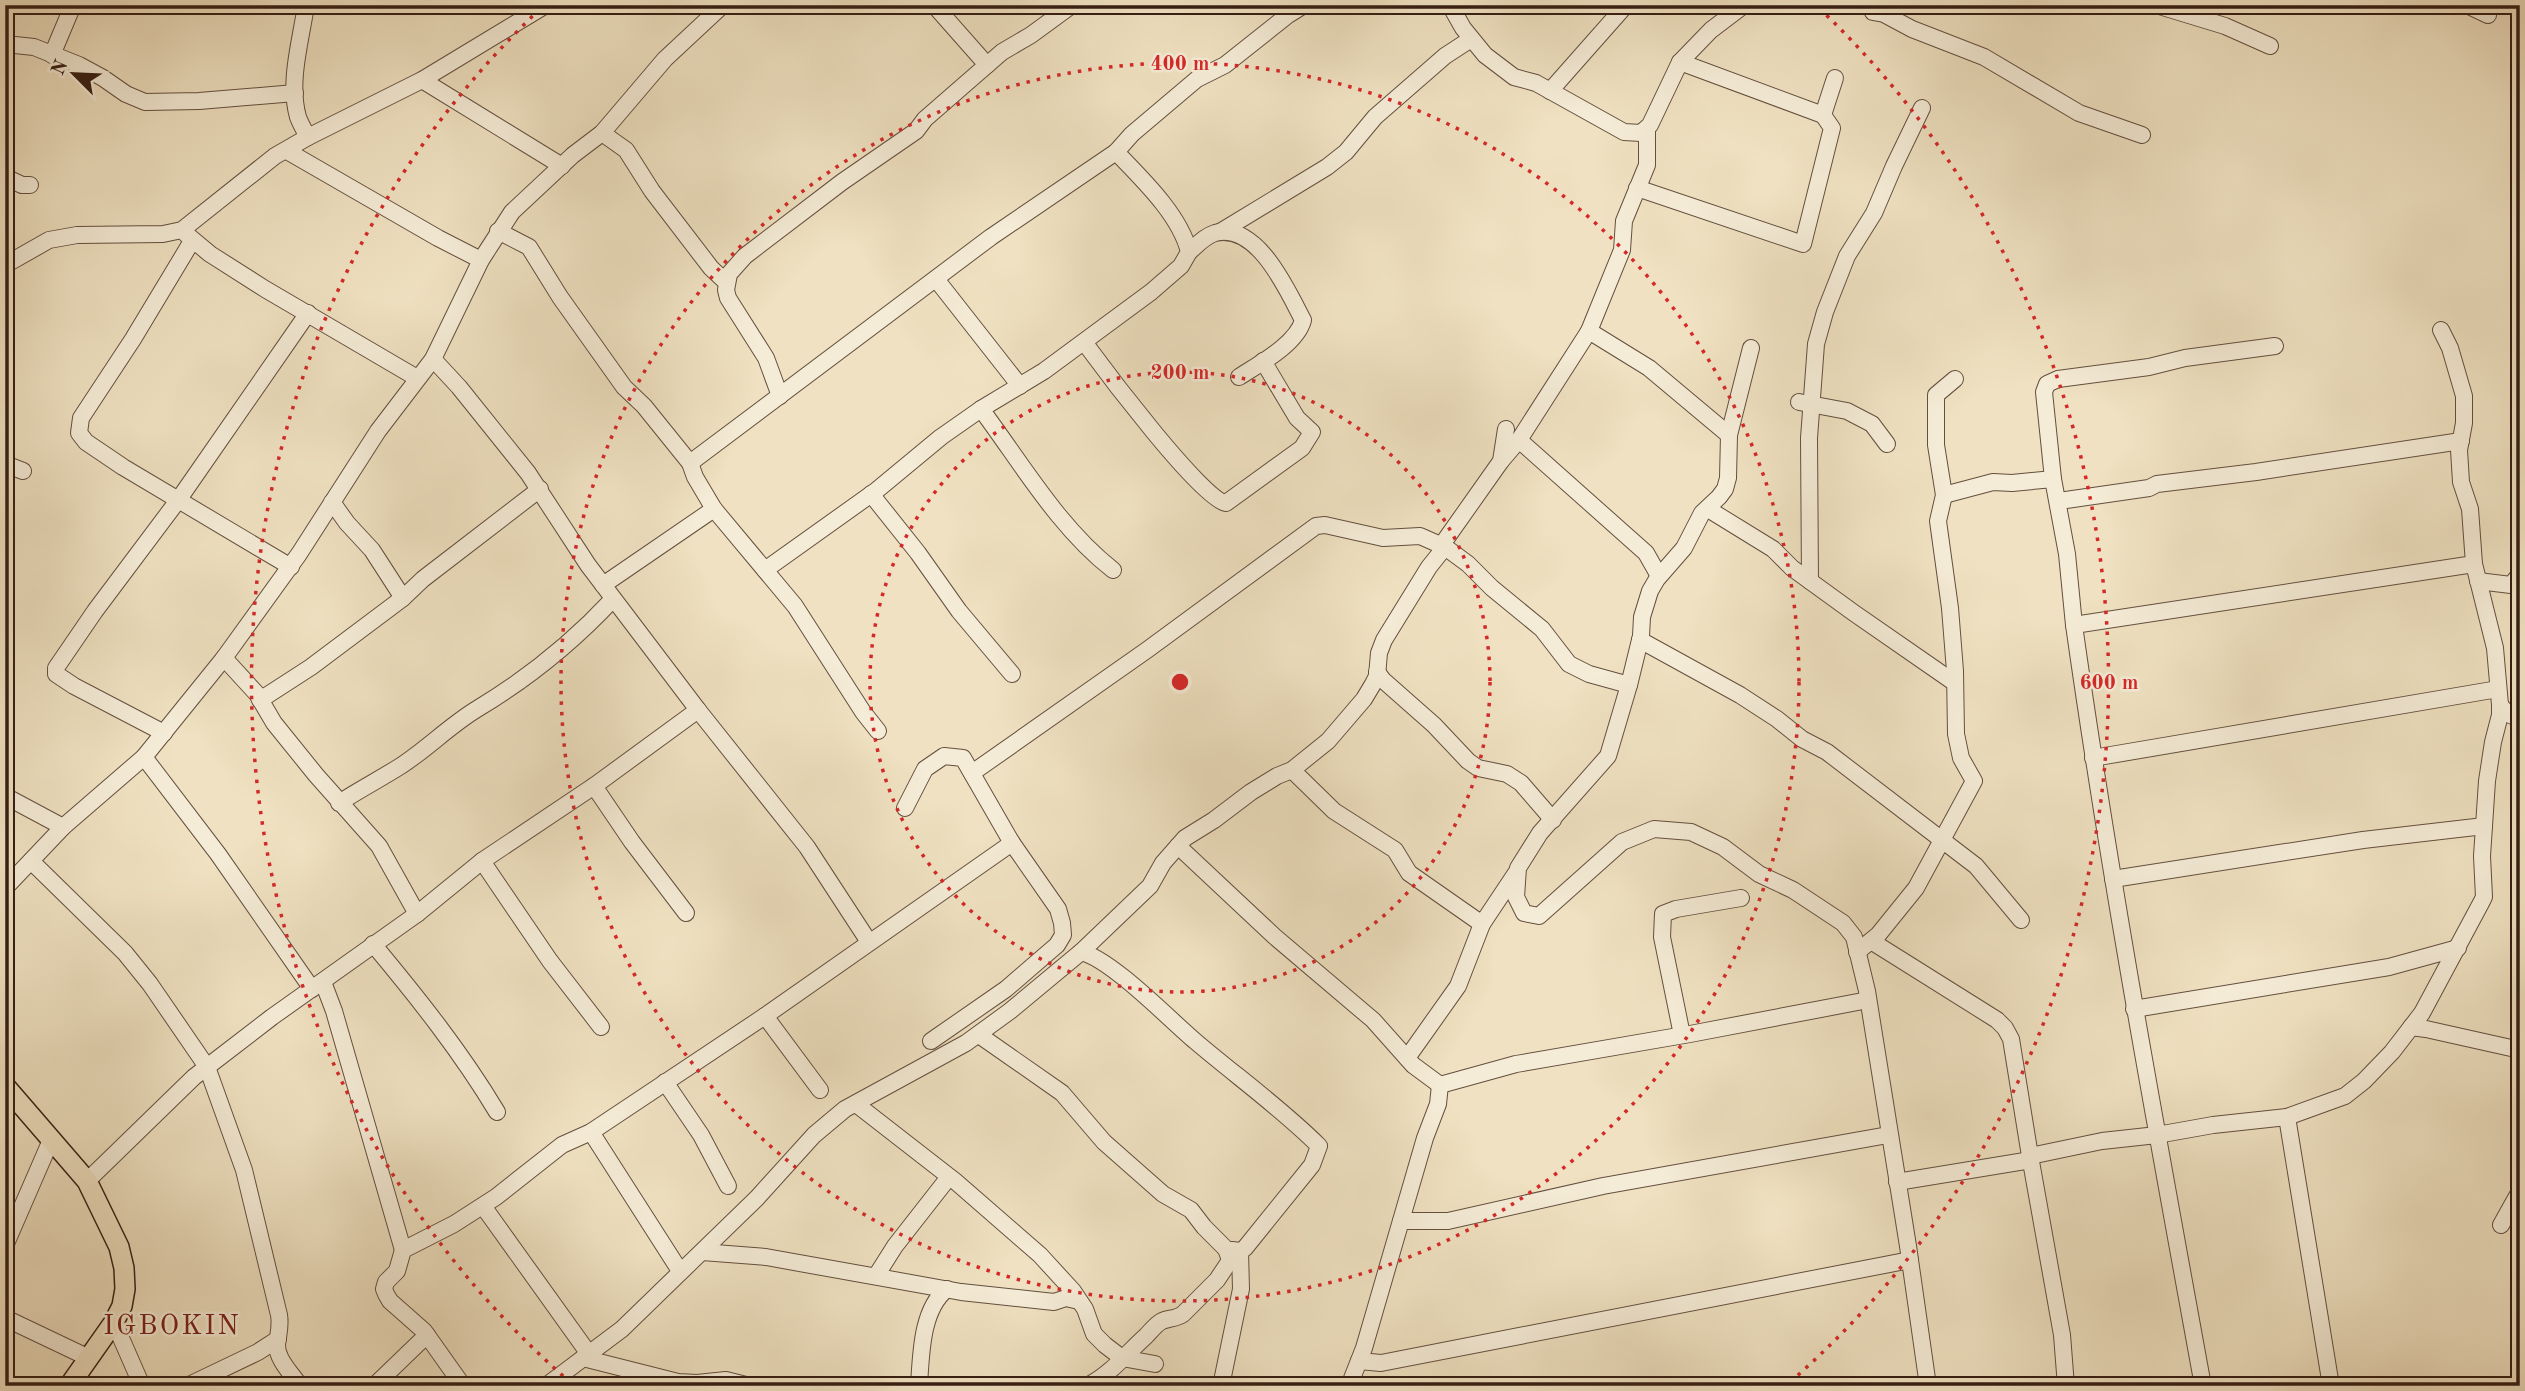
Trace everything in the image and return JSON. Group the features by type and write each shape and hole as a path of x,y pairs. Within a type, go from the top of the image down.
{"main road":[{"path":"5,1086 87,1181 119,1247 124,1268 125,1289 114,1322 69,1386"}],"street":[{"path":"51,55 73,5"},
{"path":"306,5 296,68 295,93 298,116 307,137"},
{"path":"291,566 123,467 86,442 79,433 81,418 133,339 187,235 275,156 307,137 422,80 546,5"},
{"path":"934,5 987,65"},
{"path":"780,396 766,358 729,298 726,290 730,274 745,256 842,182 916,131 925,119 1002,52 1072,5"},
{"path":"690,463 991,237 1116,152 1132,134 1197,79 1225,65 1304,5"},
{"path":"546,1386 622,1329 758,1198 814,1135 856,1104 979,1035 1010,1012 1081,952 1150,886 1163,863 1185,838 1251,792 1292,770 1328,741 1378,678 1379,653 1384,640 1429,567 1501,461 1512,434 1589,331 1622,250 1624,221 1647,165 1647,129 1680,62 1711,30 1744,5"},
{"path":"1869,5 1873,12 1884,14 1912,29 1984,57 2079,113 2142,135"},
{"path":"2467,5 2488,15"},
{"path":"1550,91 1625,6"},
{"path":"2163,7 2225,26 2270,46"},
{"path":"5,888 63,827 144,757 224,657 291,566 378,431 433,359 498,231 528,195 602,133 665,59 717,8"},
{"path":"1454,8 1471,39 1485,55 1514,77 1536,83 1624,132 1641,133 1647,129"},
{"path":"765,570 871,494 941,437 1084,342 1171,275 1181,266 1189,252 1206,237 1220,232 1328,167 1346,152 1376,117 1445,56 1471,39"},
{"path":"5,44 34,47 79,65 126,94 145,102 199,101 295,93"},
{"path":"1637,188 1803,244 1832,128 1823,115 1680,62"},
{"path":"1823,115 1835,78"},
{"path":"422,80 562,166"},
{"path":"1810,581 1805,403 1816,344 1825,312 1847,256 1874,214 1922,108"},
{"path":"602,133 626,150 652,191 711,268 727,283"},
{"path":"287,151 438,239 481,260"},
{"path":"1116,152 1150,185 1186,241 1189,252"},
{"path":"5,177 30,186"},
{"path":"498,231 529,247 560,297 624,387 644,406 690,463 713,509 795,606 878,731"},
{"path":"1220,232 1244,238 1265,257 1277,270 1303,320 1300,331 1291,341 1239,377"},
{"path":"5,265 49,240 77,235 187,235 265,289 417,378"},
{"path":"936,279 1020,386"},
{"path":"164,733 74,686 56,674 56,668 179,499 308,313"},
{"path":"1897,1182 2031,1158 2102,1141 2287,1117 2345,1096 2364,1081 2419,1024 2484,897 2482,856 2487,781 2493,743 2505,709 2495,648 2474,564 2470,509 2461,482 2459,465 2464,396 2450,348 2441,330"},
{"path":"1589,331 1649,368 1729,435"},
{"path":"1084,342 1162,441 1213,498 1226,503 1302,448 1312,432 1297,418 1263,361"},
{"path":"2203,1386 2134,1009 2093,758 2059,501 2053,479 2044,392 2046,384 2058,379 2275,346"},
{"path":"1407,1058 1458,986 1482,924 1517,872 1521,861 1540,833 1608,757 1640,640 1645,604 1659,576 1684,548 1703,513 1720,497 1728,478 1729,435 1751,348"},
{"path":"433,359 493,428 540,489 603,585 807,847 869,942"},
{"path":"1857,951 1887,925 1916,888 1974,781 1961,758 1956,734 1950,608 1938,521 1944,495 1936,445 1936,395 1955,379"},
{"path":"1805,403 1847,411 1872,424 1887,444"},
{"path":"981,409 1065,523 1088,551 1113,570"},
{"path":"1512,434 1646,553 1659,576"},
{"path":"2059,501 2149,488 2157,484 2461,441"},
{"path":"5,464 23,471"},
{"path":"1944,495 1993,482 2053,479"},
{"path":"260,700 311,667 403,598 423,579 540,489"},
{"path":"871,494 958,611 1012,674"},
{"path":"332,502 372,550 403,598"},
{"path":"603,585 713,509"},
{"path":"1708,509 1773,549 1810,581 1955,683"},
{"path":"972,773 1147,650 1316,526 1325,525 1383,538 1420,536 1443,547 1468,564 1492,589 1542,629 1569,664 1589,674 1629,685"},
{"path":"2074,625 2474,564"},
{"path":"2478,581 2511,585 2520,574"},
{"path":"339,803 399,767 476,710 516,685 547,661 614,598"},
{"path":"1640,640 1675,657 1691,669 1755,704 1802,739 1827,752 1976,866 2021,920"},
{"path":"224,657 339,803 379,846 417,914"},
{"path":"1378,678 1434,725 1468,761 1478,768 1507,774 1521,783 1553,820"},
{"path":"2093,758 2505,709"},
{"path":"87,1181 194,1077 417,914 482,861 594,786 698,710"},
{"path":"905,808 925,769 944,756 963,758 1012,843 1058,909 1062,923 1063,935 1057,945 1006,989 931,1041"},
{"path":"144,757 334,1011 403,1250 397,1271 386,1282 384,1289 390,1301 427,1335 463,1386"},
{"path":"1292,770 1334,811 1395,850 1409,873 1482,924"},
{"path":"594,786 686,913"},
{"path":"5,796 63,827"},
{"path":"2113,878 2363,840 2484,826"},
{"path":"1517,872 1516,897 1524,913 1539,916 1622,842 1654,829 1690,832 1723,847 1759,874 1793,890 1843,923 1854,937 1868,999 1928,1386"},
{"path":"403,1250 483,1206 562,1145 591,1132 765,1016 1012,843"},
{"path":"1178,846 1274,936 1373,1020 1413,1065 1440,1085"},
{"path":"31,861 125,953 208,1067 244,1170 281,1325 277,1348 279,1357 300,1386"},
{"path":"482,861 550,961 601,1027"},
{"path":"1682,1035 1662,937 1663,914 1676,909 1741,898"},
{"path":"1871,941 1984,1012 2005,1028 2011,1040 2063,1335 2066,1386"},
{"path":"373,944 426,1007 497,1112"},
{"path":"2134,1009 2389,967 2458,948"},
{"path":"1081,952 1090,954 1110,967 1297,1124 1319,1146 1312,1165 1232,1254 1217,1280 1183,1314 1178,1318 1163,1321 1103,1378 1087,1386"},
{"path":"1440,1085 1516,1064 1868,999"},
{"path":"765,1016 820,1090"},
{"path":"2419,1024 2520,1050"},
{"path":"979,1035 1062,1093 1104,1142 1163,1194 1184,1204 1232,1254 1241,1289 1221,1386"},
{"path":"665,1082 701,1135 728,1186"},
{"path":"1349,1386 1364,1348 1425,1138 1438,1104 1440,1085"},
{"path":"856,1104 1040,1255 1072,1295 1094,1334 1122,1358 1155,1364"},
{"path":"2287,1117 2331,1386"},
{"path":"591,1132 680,1271"},
{"path":"1401,1221 1448,1221 1602,1186 1888,1135"},
{"path":"5,1246 51,1140"},
{"path":"876,1276 895,1246 948,1177"},
{"path":"2501,1225 2520,1191"},
{"path":"483,1206 586,1356 678,1382 726,1380 750,1386"},
{"path":"702,1252 766,1257 876,1276 940,1291 1054,1302 1072,1295"},
{"path":"1359,1361 1381,1363 1910,1260"},
{"path":"919,1385 928,1322 940,1291"},
{"path":"5,1318 89,1358"},
{"path":"114,1322 142,1386"},
{"path":"374,1386 427,1335"},
{"path":"187,1386 258,1352 278,1339"}],"district":[{"name":"IGBOKIN","path":"172,1324"}]}
